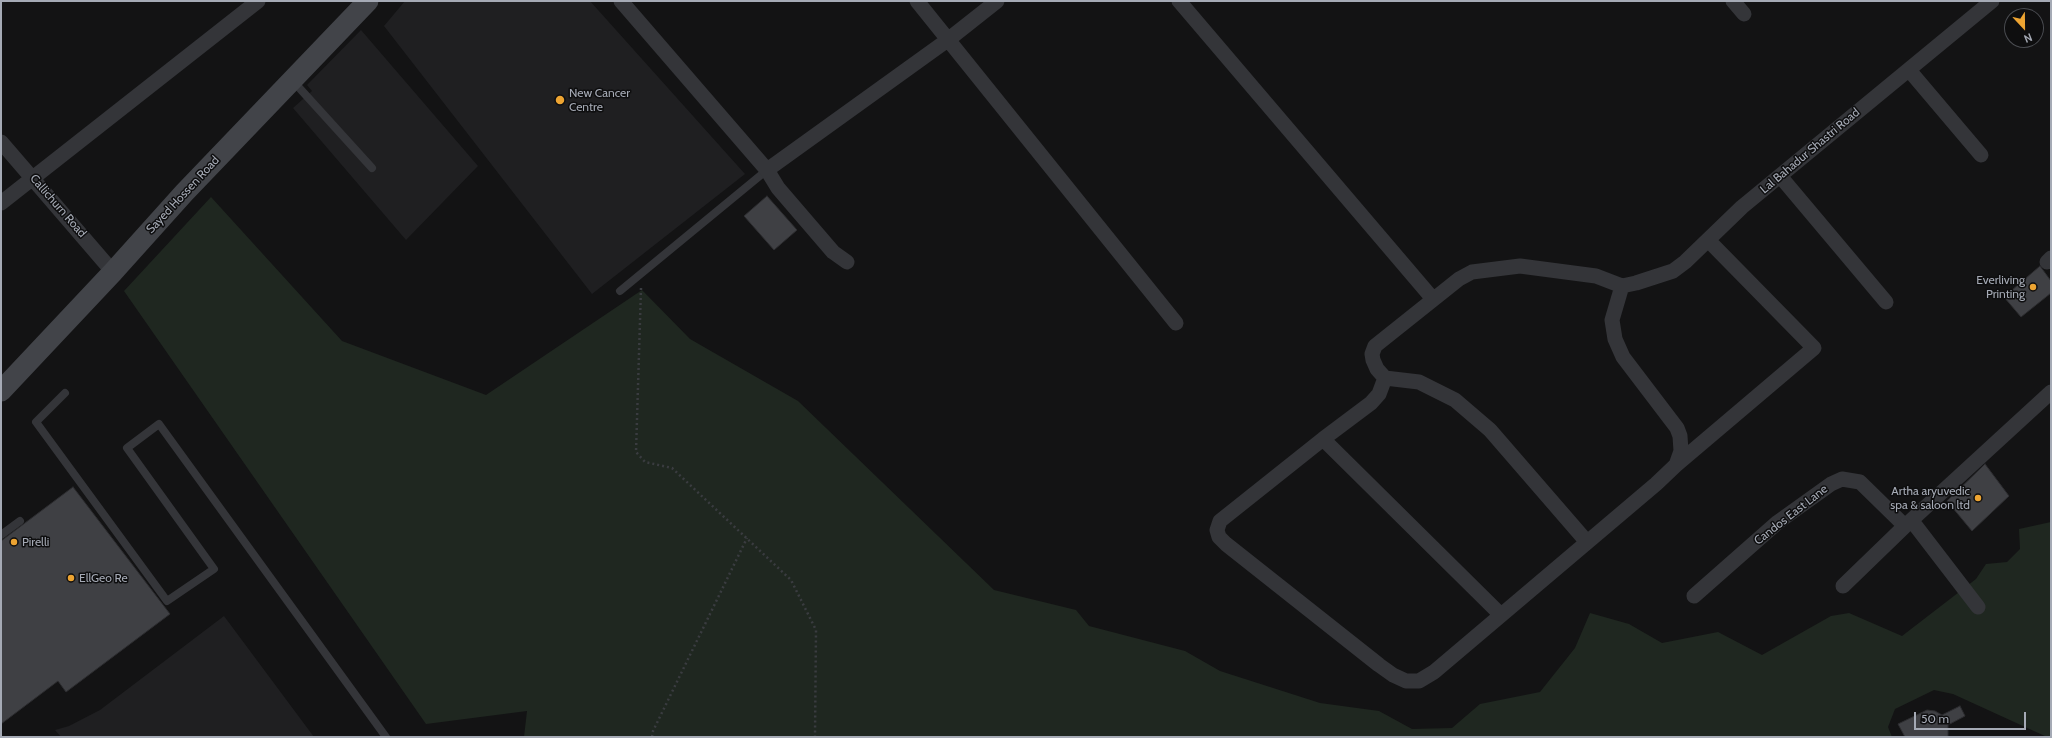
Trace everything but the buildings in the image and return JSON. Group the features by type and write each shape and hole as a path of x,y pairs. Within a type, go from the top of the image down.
{"main road":[{"name":"Sayed Hossen Road","path":"1,391 113,272 184,193 368,1"}],"street":[{"path":"621,1 767,170 778,188 833,252 847,262"},
{"path":"917,1 949,38 1176,323"},
{"path":"767,170 949,38 997,1"},
{"path":"1179,1 1433,299"},
{"path":"1733,1 1744,14"},
{"name":"Lal Bahadur Shastri Road","path":"1622,286 1673,271 1742,207 1992,1"},
{"path":"1,203 256,2"},
{"path":"1909,70 1981,155"},
{"name":"Callichurn Road","path":"1,142 33,177 113,272"},
{"path":"1780,176 1886,302"},
{"path":"1385,378 1379,394 1371,403 1220,521 1217,530 1219,537 1379,666 1393,676 1406,681 1419,681 1434,672 1500,614 1587,542 1676,464 1814,348 1708,240"},
{"path":"1587,542 1490,430 1455,400 1419,382 1385,378 1373,360 1372,354 1375,346 1458,279 1472,272 1493,268 1520,266 1596,276 1622,286 1612,320 1615,339 1623,357 1677,428 1680,436 1681,451 1676,464"},
{"path":"1843,586 2051,392"},
{"path":"1323,439 1500,614"},
{"name":"Candos East Lane","path":"1694,596 1778,522 1831,484 1842,479 1860,482 1909,524 1978,607"}],"lane":[{"path":"292,80 372,168"},
{"path":"620,291 767,170"},
{"path":"65,393 36,422 167,602 214,569 127,448 160,424 386,737"},
{"path":"1,535 20,521"}],"path":[{"path":"641,274 636,452 645,462 672,468 791,580 816,630 815,737"},
{"path":"652,737 653,731 747,538"}],"shaded area":[{"name":"New Cancer Centre","path":"405,1 590,1 745,174 592,294 384,26"},
{"path":"361,30 478,166 406,240 293,108 312,91 307,85"},
{"path":"211,197 342,341 486,395 642,290 690,339 798,401 994,590 1076,610 1089,626 1185,651 1220,671 1320,703 1379,711 1412,729 1452,728 1480,704 1540,692 1575,648 1590,613 1629,624 1662,643 1718,632 1762,655 1831,616 1849,613 1902,636 1976,579 1986,564 2007,562 2020,549 2019,529 2051,522 2051,737 2047,737 1953,694 1934,690 1895,709 1888,727 1892,737 524,737 527,711 426,724 124,291"},
{"path":"224,616 314,737 61,737 55,730 69,726 100,710"}],"place":[{"name":"New Cancer Centre","path":"560,100"},
{"name":"Everliving Printing","path":"2033,287"},
{"name":"Artha aryuvedic spa & saloon ltd","path":"1978,498"},
{"name":"Pirelli","path":"14,542"},
{"name":"EllGeo Re","path":"71,578"}]}
